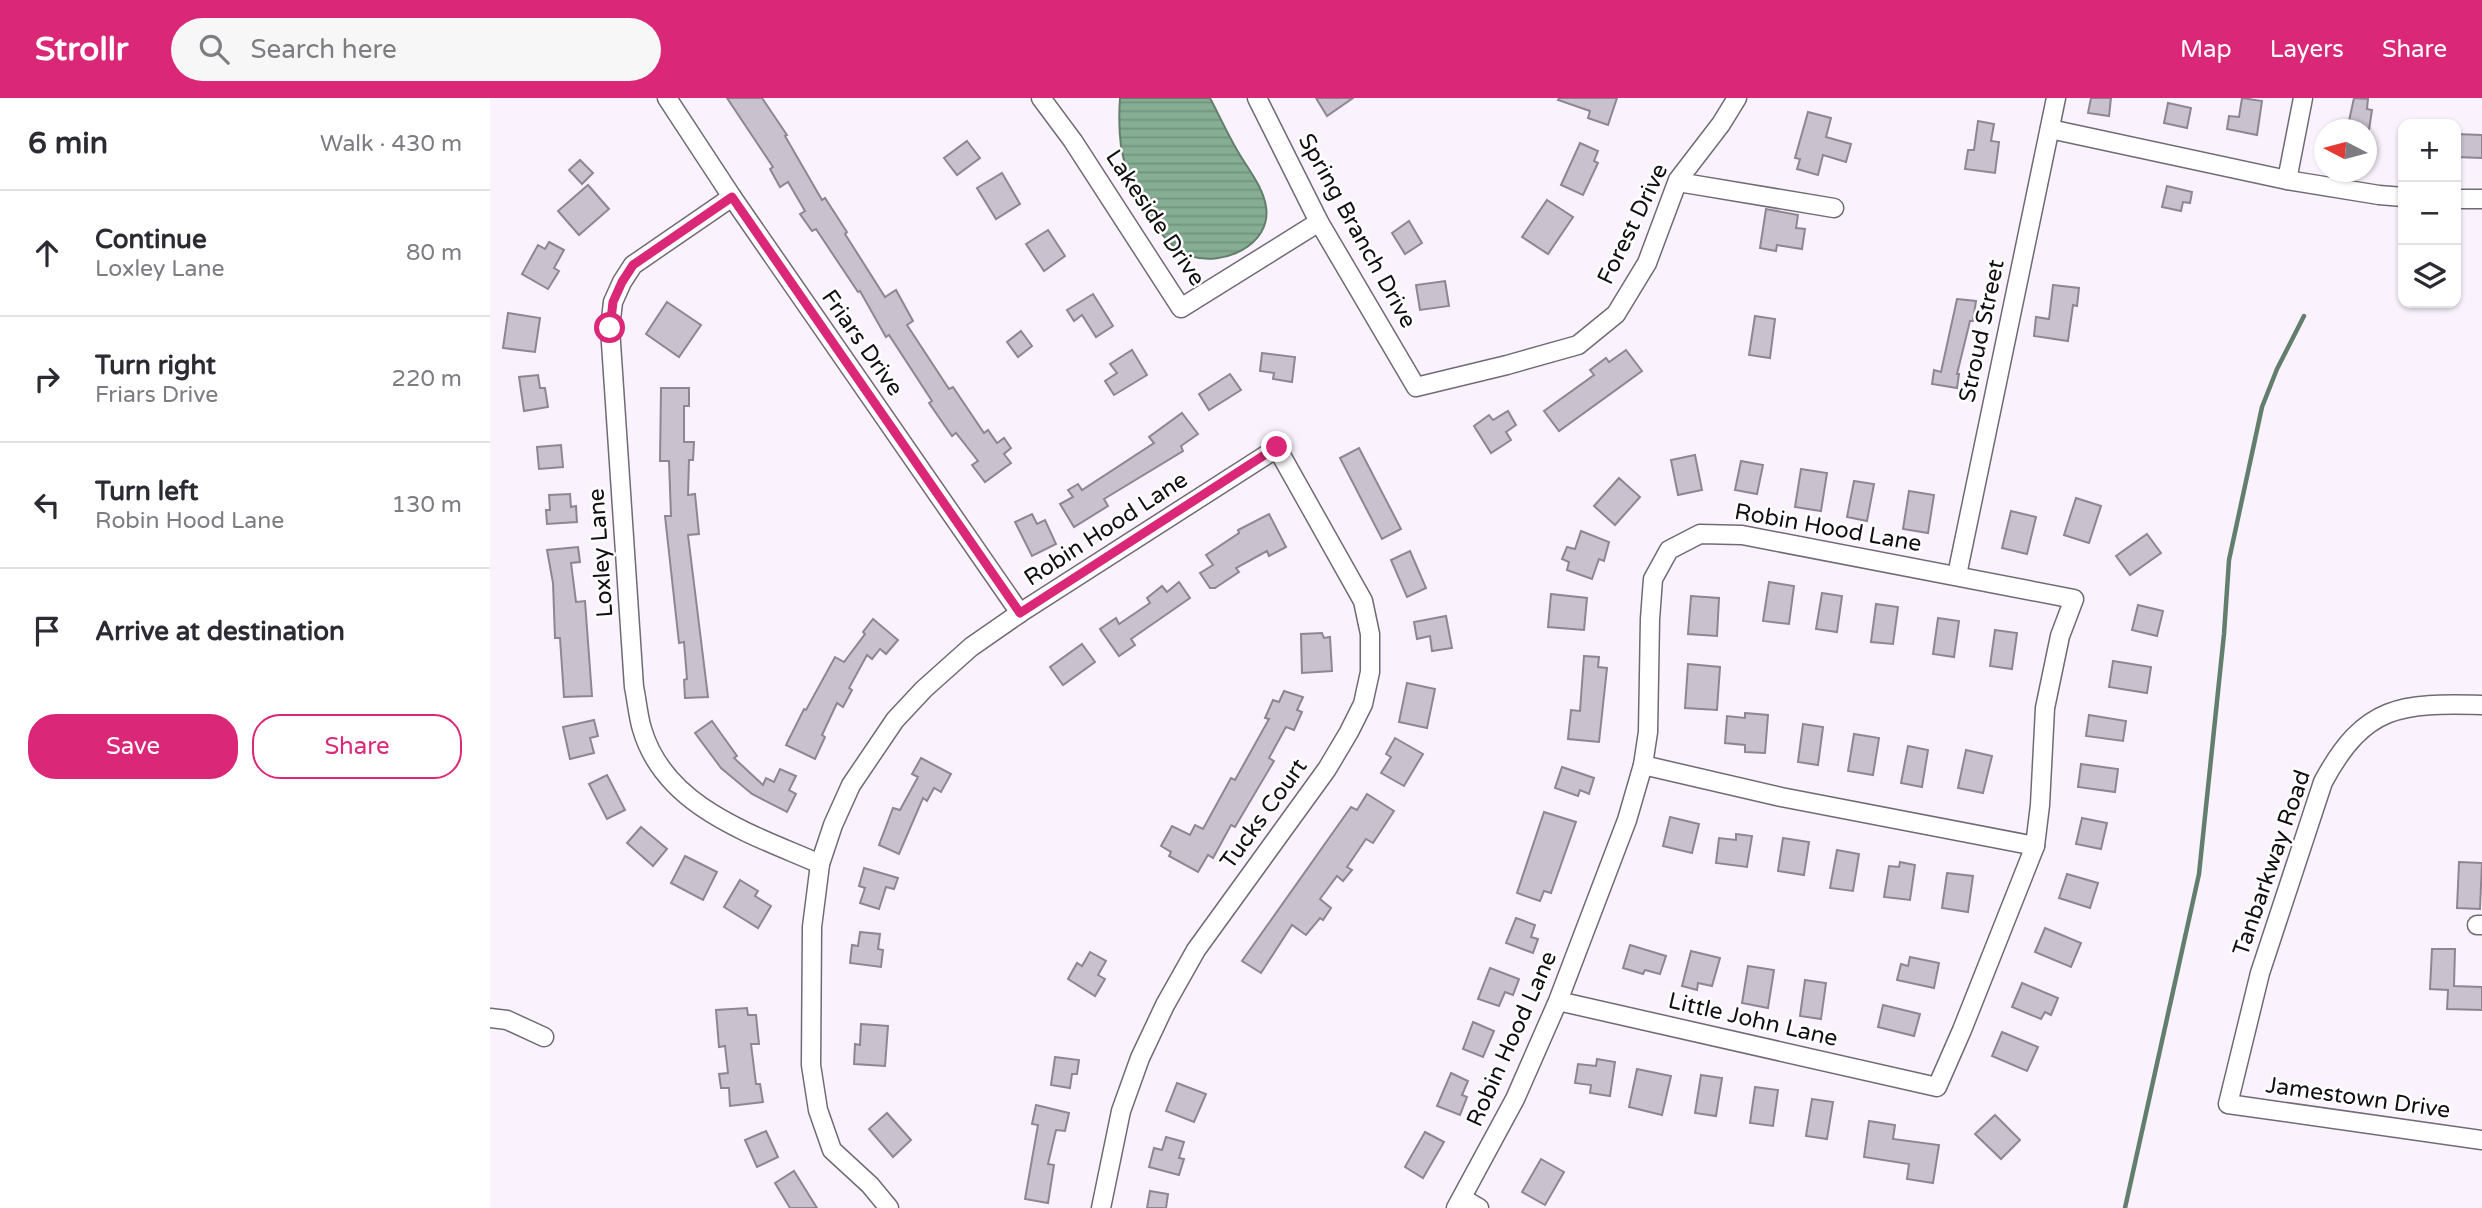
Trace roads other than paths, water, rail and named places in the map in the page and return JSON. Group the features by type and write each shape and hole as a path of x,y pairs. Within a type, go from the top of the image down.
{"street":[{"name":"Friars Drive","path":"667,98 732,197 1020,613"},
{"name":"Lakeside Drive","path":"1041,98 1073,141 1181,307 1319,222"},
{"name":"Spring Branch Drive","path":"1257,98 1319,222 1416,387"},
{"name":"Forest Drive","path":"1416,387 1578,345 1616,314 1647,263 1678,182 1737,98"},
{"name":"Stroud Street","path":"1956,575 2056,98"},
{"path":"2287,180 2303,98"},
{"path":"2050,129 2287,180 2398,197"},
{"path":"1678,182 1834,208"},
{"name":"Loxley Lane","path":"732,197 633,265 613,302 610,328 634,687 642,730 657,763 687,798 734,827 820,864"},
{"path":"2461,199 2482,199"},
{"name":"Robin Hood Lane","path":"889,1208 870,1185 832,1150 818,1110 811,1065 812,927 820,864 833,825 851,785 895,720 924,689 971,647 1277,447"},
{"name":"Tucks Court","path":"1101,1208 1121,1111 1140,1058 1165,1005 1196,950 1327,769 1349,732 1365,693 1370,672 1370,634 1363,601 1277,447"},
{"name":"Robin Hood Lane","path":"1459,1203 1515,1099 1559,1001 1627,820 1643,765 1648,732 1653,579 1669,551 1700,534 1742,535 2074,599 2060,636 2045,708 2035,846"},
{"name":"Tanbarkway Road","path":"2228,1104 2259,973 2323,782 2334,762 2354,736 2385,714 2411,706 2482,705"},
{"path":"1643,765 1781,797 2035,846"},
{"name":"Little John Lane","path":"1559,1001 1937,1087 2035,846"},
{"path":"490,1018 507,1020 544,1037"},
{"name":"Jamestown Drive","path":"2228,1104 2482,1140"},
{"path":"1459,1203 1479,1208"}],"waterway":[{"path":"2125,1208 2199,874 2229,560 2262,407 2277,369 2304,316"}]}
